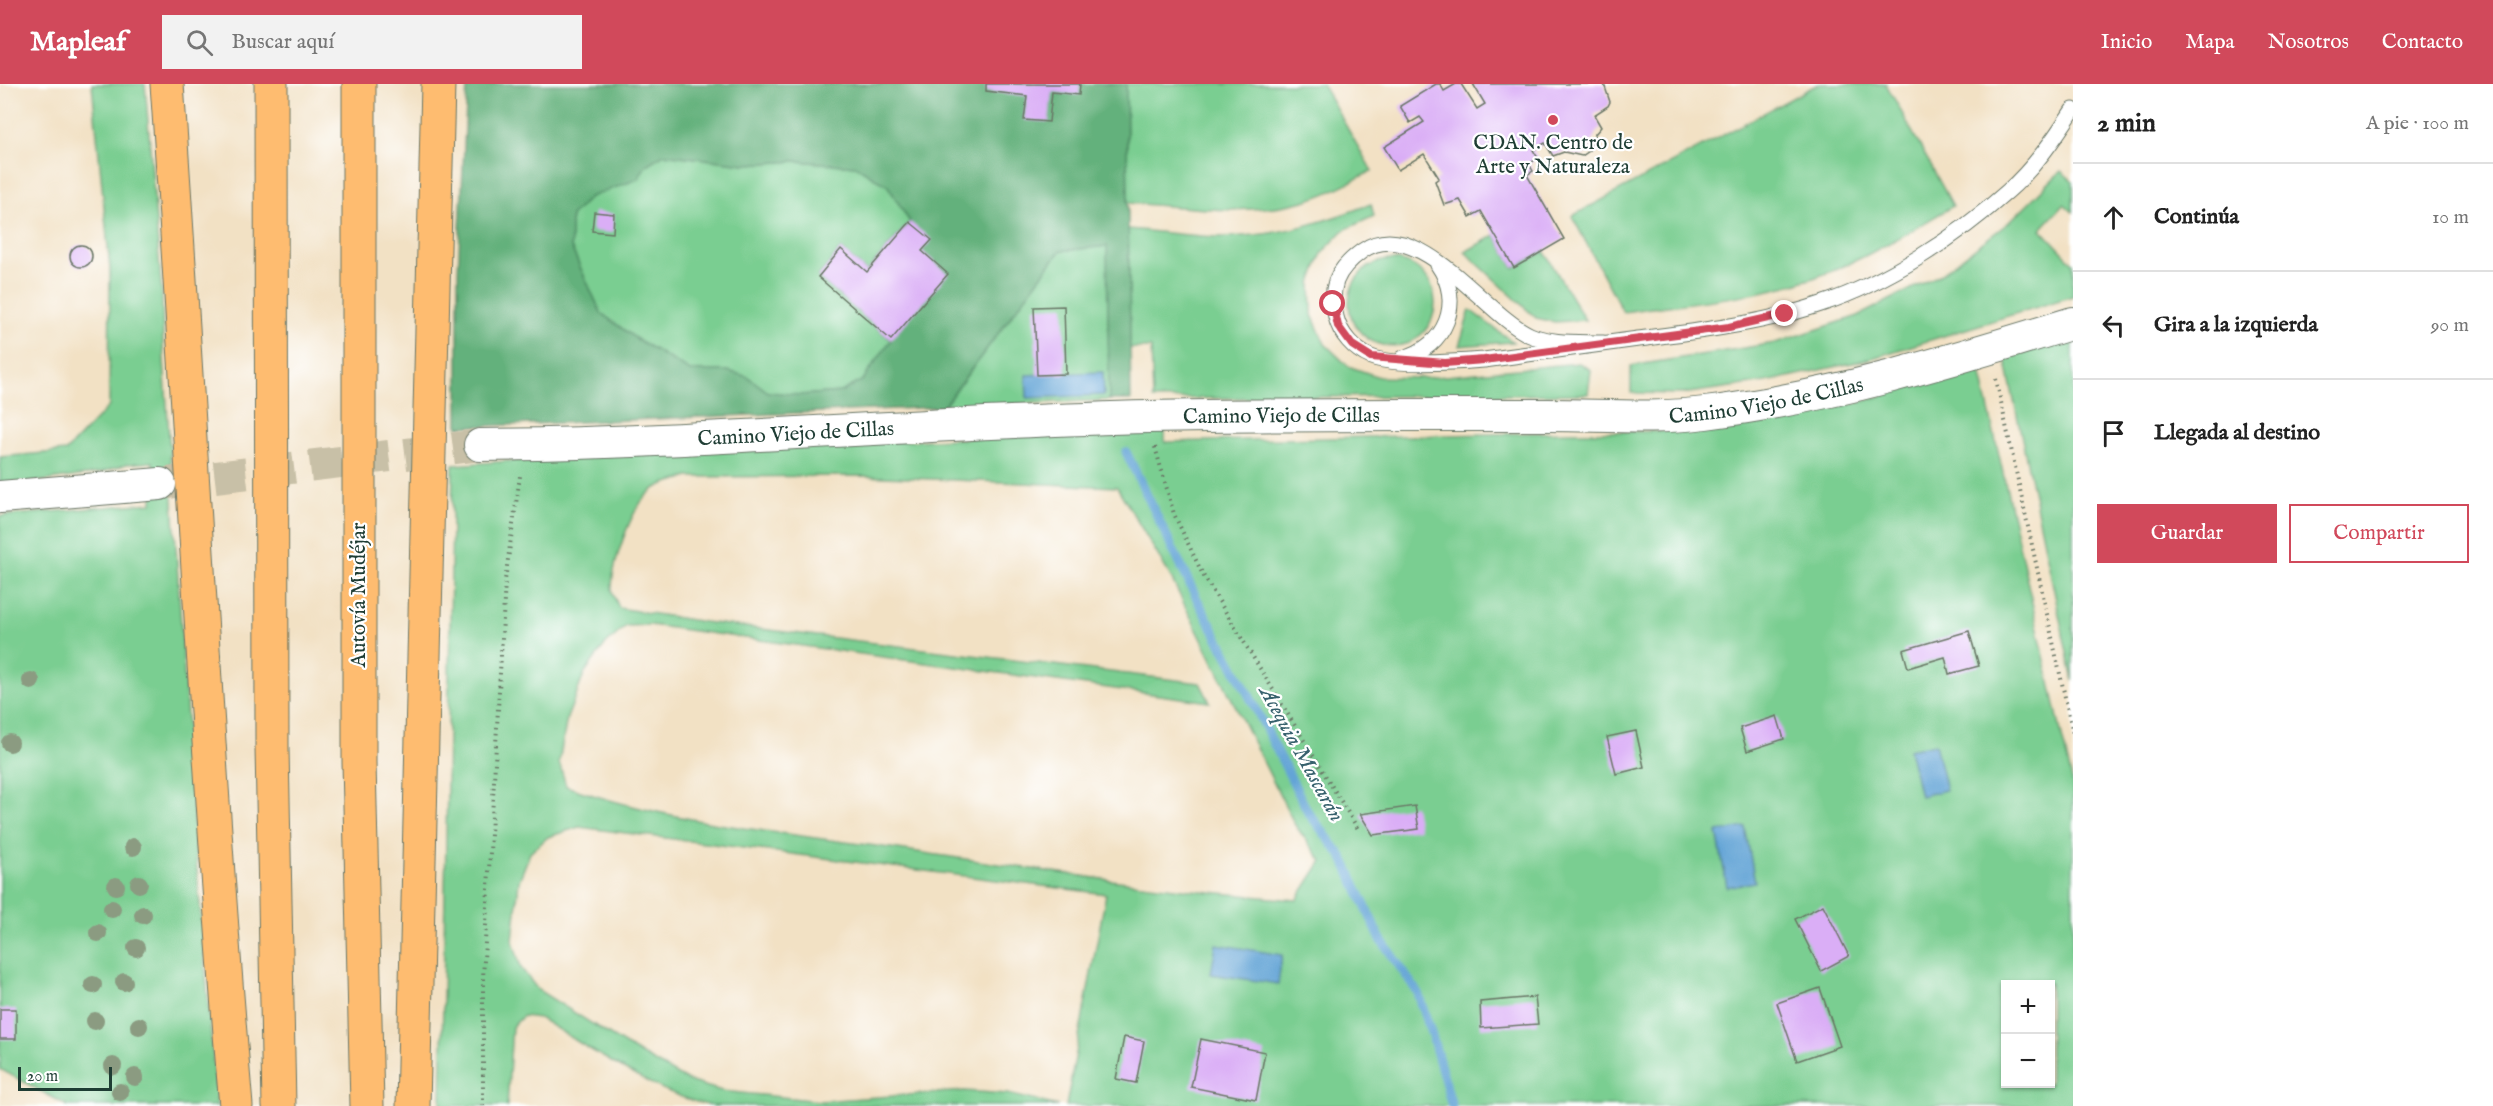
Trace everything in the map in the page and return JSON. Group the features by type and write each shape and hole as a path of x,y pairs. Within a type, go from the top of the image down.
{"highway":[{"path":"166,84 186,357 224,966 236,1106"},
{"path":"271,84 272,737 279,1106"},
{"name":"Autovía Mudéjar","path":"359,84 359,750 367,1106"},
{"path":"413,1106 438,84"}],"street":[{"name":"Camino Viejo de Cillas","path":"480,445 1148,417 1702,414 1771,403 1848,386 1989,349 2073,323"},
{"path":"0,497 160,484"}],"lane":[{"path":"1603,344 1532,336 1516,327 1432,258 1412,246 1389,242 1367,247 1348,261 1336,281 1333,304 1338,326 1352,345 1371,357 1394,360 1445,363 1484,360 1603,344 1729,327 1822,304 1857,290 1947,238 2008,191 2049,146 2073,110"},
{"path":"1394,360 1417,355 1436,341 1447,321 1451,298 1446,276 1432,258"}],"path":[{"path":"1989,349 2073,734"},
{"path":"1148,417 1174,514 1203,574 1358,828"},
{"path":"483,1106 483,978 506,580 520,477 530,444"}],"green space":[{"path":"92,84 145,84 162,296 163,344 196,859 217,1106 68,1106 0,1069 0,516 152,503 153,462 127,464 100,473 0,487 0,457 66,451 109,406 110,268"},
{"path":"467,84 1126,84 1131,400 1109,400 1107,246 1060,251 943,407 458,427 458,272","holes":["664,154 745,164 797,161 856,166 888,186 910,222 867,272 841,249 818,277 891,340 863,380 841,392 800,395 768,392 748,377 728,371 690,371 638,340 601,313 571,247 571,216 590,197 638,179 646,165"]},
{"path":"1126,84 1322,84 1372,171 1338,188 1304,201 1261,209 1216,210 1128,203"},
{"path":"1818,84 1886,84 1953,206 1859,259 1803,281 1752,294 1623,312 1572,216"},
{"path":"663,154 745,164 797,161 856,166 888,186 910,222 867,272 891,340 863,380 841,392 800,395 768,392 748,377 728,371 690,371 638,340 601,313 571,247 571,216 590,197 638,179 646,165"},
{"path":"2061,171 2073,181 2073,212 2064,204 2041,229 2073,263 2073,296 1866,360 1766,382 1682,394 1631,393 1631,366 1775,343 1858,316 1941,274 2008,223"},
{"path":"1371,204 1374,216 1344,230 1322,253 1311,283 1312,315 1325,344 1348,366 1379,377 1425,378 1579,363 1591,370 1588,394 1153,399 1151,348 1130,348 1128,229 1216,237 1260,234 1308,225"},
{"path":"1495,235 1514,268 1544,251 1585,320 1555,322 1536,318 1465,252"},
{"path":"1108,246 1109,400 943,407 1060,251"},
{"path":"1392,260 1408,264 1422,273 1431,287 1435,303 1431,319 1422,333 1408,342 1392,346 1376,342 1362,333 1353,319 1349,303 1353,287 1362,273 1376,264"},
{"path":"1470,310 1513,342 1459,346"},
{"path":"2073,338 2073,681 2005,358"},
{"path":"1979,366 2073,785 2073,1106 1066,1106 1106,894 579,827 548,837 530,853 519,881 513,941 521,968 538,990 642,1055 688,1081 722,1091 820,1101 964,1091 1008,1094 1058,1106 713,1106 692,1101 647,1082 539,1018 523,1016 512,1027 507,1106 441,1106 453,465 608,454 1165,430 1165,442 1707,431 1861,402","holes":["862,476 1117,487 1168,572 1295,825 1322,861 1297,900 1144,884 768,832 645,809 566,786 559,762 567,718 585,672 604,646 626,626 650,625 1210,702 1200,683 704,622 619,608 613,594 613,576 619,551 634,513 647,495 656,488 689,477"]}],"water":[{"path":"1103,372 1104,395 1027,398 1026,375"},
{"path":"1935,744 1946,790 1920,796 1909,749"},
{"path":"1745,827 1755,882 1727,887 1717,832"},
{"path":"1216,944 1282,955 1278,984 1211,974"}],"building":[{"path":"986,84 1080,84 1079,95 1052,92 1049,122 1024,120 1027,96 986,91"},
{"path":"1436,84 1440,84 1444,91 1456,84 1461,84 1477,109 1485,104 1473,84 1604,84 1610,102 1608,106 1594,115 1601,127 1595,134 1589,151 1582,156 1564,152 1553,156 1545,143 1533,150 1538,158 1529,164 1533,171 1527,175 1564,239 1514,268 1481,211 1470,217 1460,200 1444,205 1435,181 1439,178 1424,154 1398,170 1384,147 1424,122 1420,117 1410,123 1400,106"},
{"path":"594,212 614,214 613,233 592,231"},
{"path":"910,222 932,240 922,251 948,274 891,340 818,277 841,249 867,272"},
{"path":"81,245 89,248 92,256 89,264 81,267 73,264 70,256 73,248"},
{"path":"1064,306 1066,374 1037,375 1034,307"},
{"path":"1969,631 1979,666 1949,674 1945,657 1908,668 1903,650"},
{"path":"1777,716 1784,739 1747,751 1740,728"},
{"path":"1636,731 1644,767 1616,774 1607,737"},
{"path":"1415,806 1419,829 1373,835 1360,814"},
{"path":"1823,905 1849,956 1821,971 1795,919"},
{"path":"1820,988 1840,1046 1797,1061 1777,1003"},
{"path":"1535,997 1538,1024 1481,1028 1480,1002"},
{"path":"0,1009 16,1009 16,1039 0,1039"},
{"path":"1124,1037 1144,1041 1136,1083 1116,1079"},
{"path":"1201,1039 1265,1052 1256,1100 1191,1087"}],"waterway":[{"name":"Acequia Mascarán","path":"1126,452 1199,603 1308,812 1343,858 1380,938 1418,993 1452,1106"}],"tunnel":[{"path":"167,483 480,445"}],"place":[{"name":"CDAN. Centro de Arte y Naturaleza","path":"1553,120"}],"route":[{"path":"1333,304 1338,326 1352,345 1371,357 1445,363 1484,360 1729,327 1785,314"}]}
